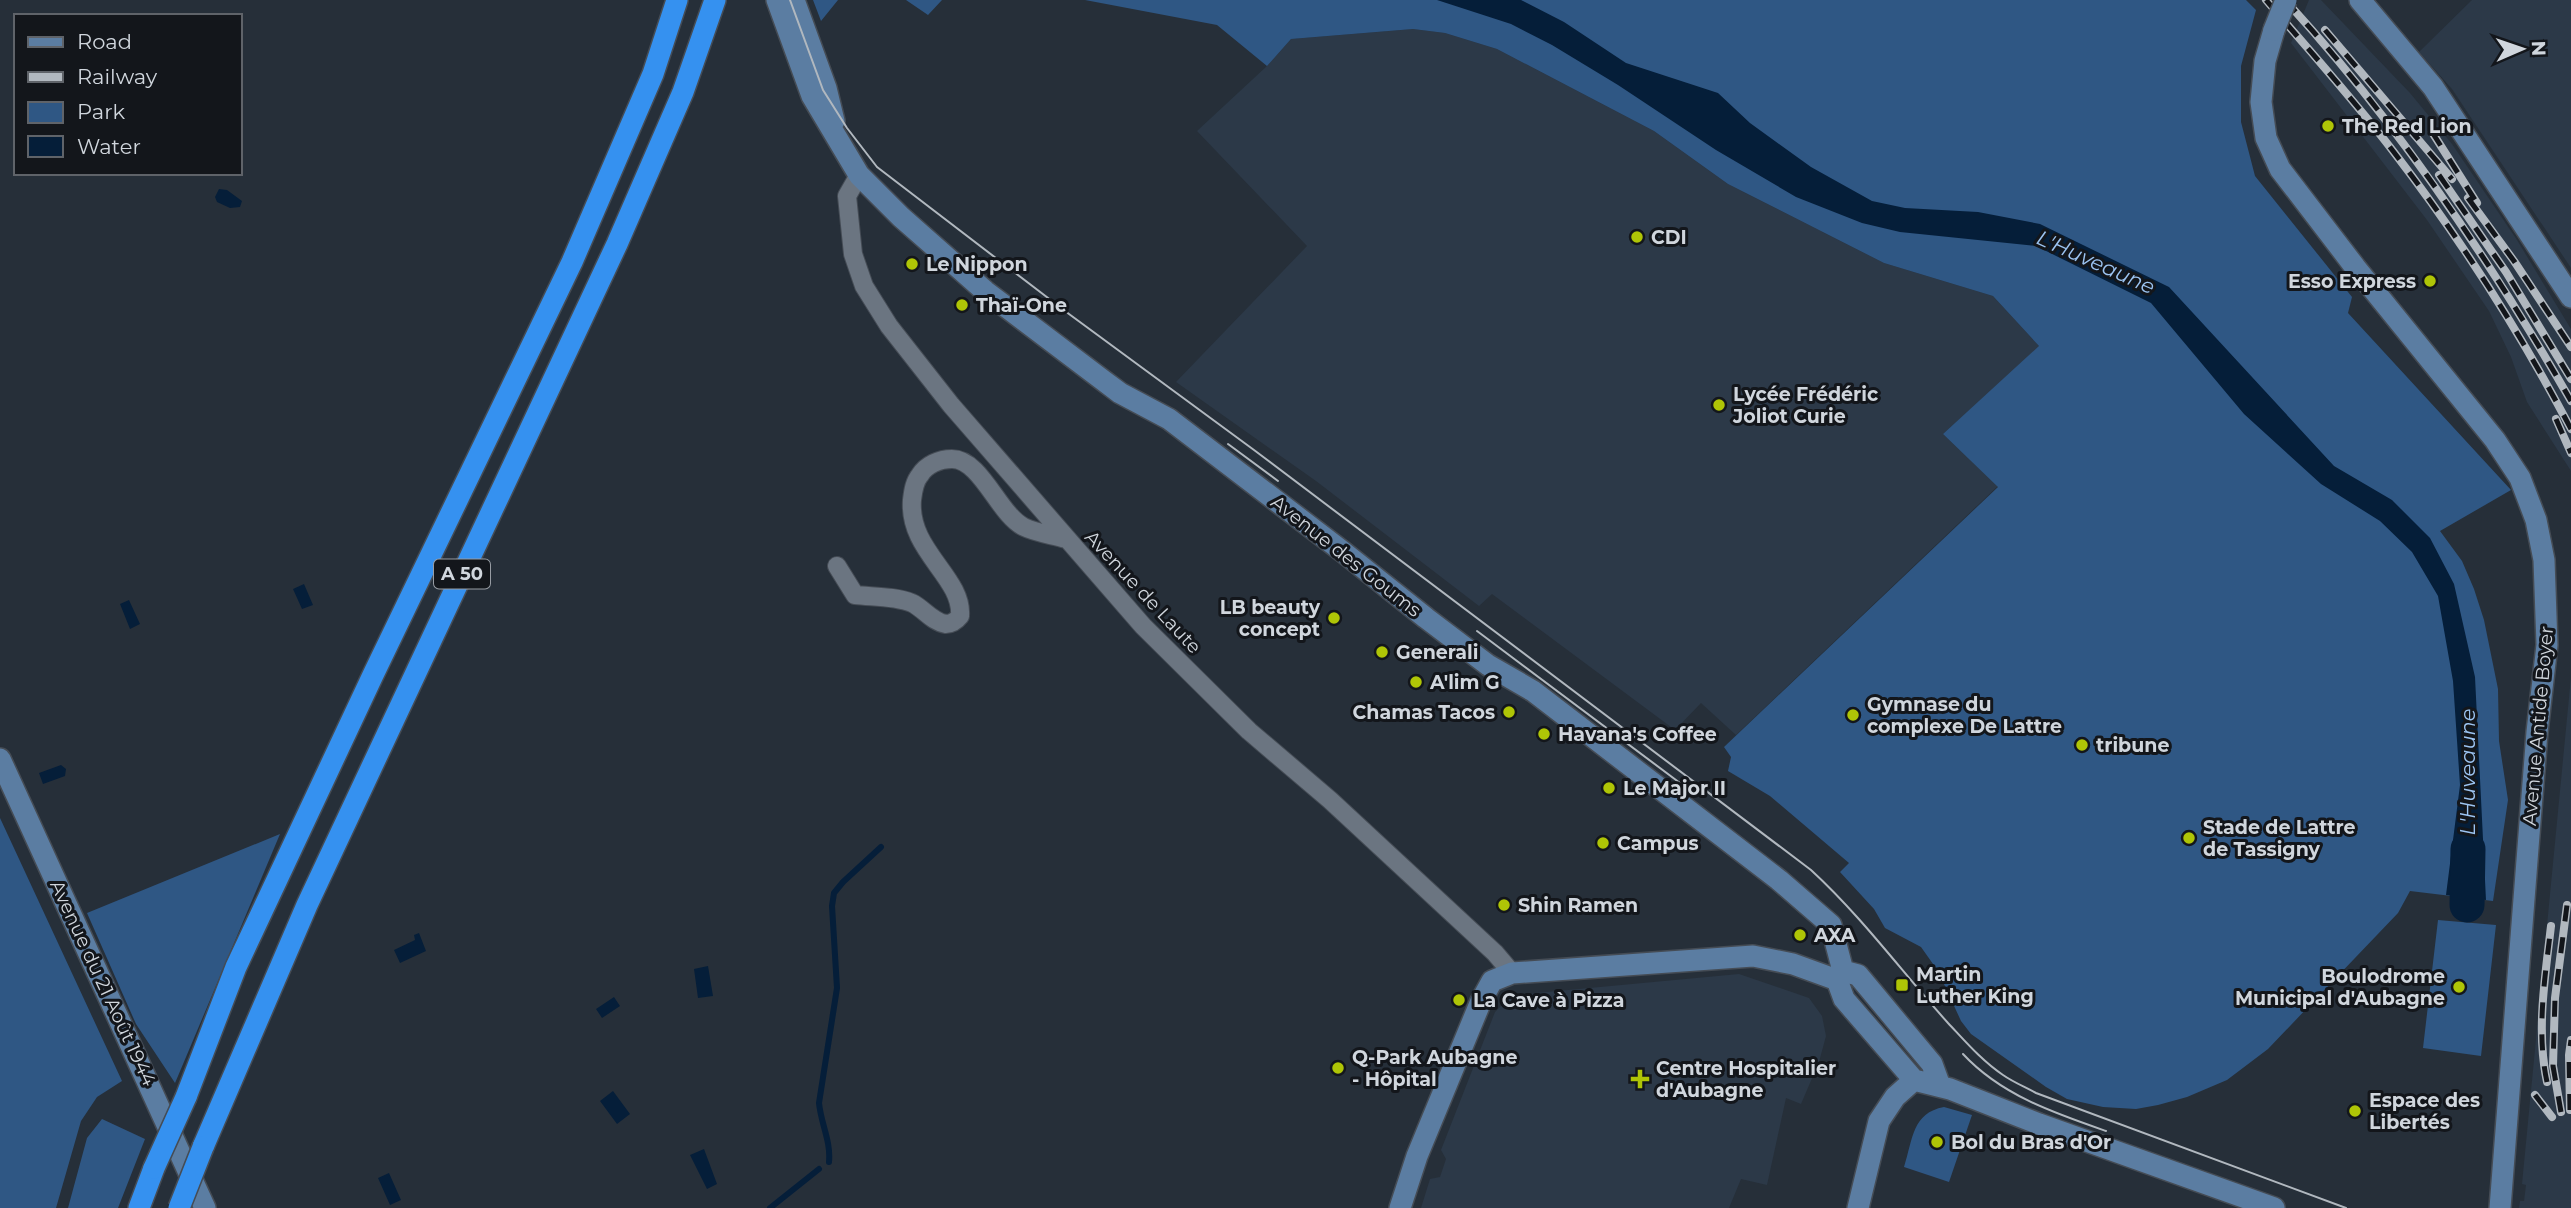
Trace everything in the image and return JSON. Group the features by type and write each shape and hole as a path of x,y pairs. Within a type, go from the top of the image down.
{"highway":[{"name":"A 50","path":"139,1208 186,1097 236,967 379,662 572,262 653,74 677,0"},
{"name":"A 50","path":"179,1208 307,905 617,244 683,92 715,0"}],"main road":[{"name":"Avenue des Goums","path":"777,0 812,96 859,175 901,218 985,291 1120,393 1169,419 1488,665 1533,691 1779,880 1831,925 1844,999 1914,1080"},
{"name":"Avenue des Goums","path":"794,0 826,88 839,143"},
{"name":"Avenue Antide Boyer","path":"2286,0 2265,61 2261,102 2266,138 2276,161 2290,185 2511,461 2536,520 2544,560 2547,645 2537,732 2500,1208"},
{"path":"2360,0 2433,87 2571,298"},
{"name":"Avenue du 21 Août 1944","path":"0,759 205,1208"},
{"path":"1400,1208 1417,1156 1481,1001 1492,981 1511,973 1753,956 1840,975 1858,975 1932,1064 1940,1086"},
{"path":"1858,1208 1879,1121 1895,1097 1914,1080 1940,1086 2274,1208"}],"street":[{"name":"Avenue de Laute","path":"859,175 847,196 853,254 864,286 888,326 951,405 1143,626 1248,731 1280,755 1339,808 1495,953 1511,973"},
{"path":"837,566 855,596 912,603 937,621 954,623 960,616 961,606 957,593 924,548 915,528 911,507 917,479 925,468 951,459 963,461 972,468 1023,527 1066,539"}],"shaded area":[{"path":"2309,0 2321,0 2410,93 2452,144 2517,240 2571,329 2571,471 2527,402 2511,357 2489,311 2427,220 2291,43"},
{"path":"2472,0 2571,0 2571,268 2452,89 2419,52"},
{"name":"Lycée Frédéric Joliot Curie","path":"1413,29 1445,33 1497,49 1654,131 1728,184 1884,263 1993,296 2040,347 1943,434 1998,486 1736,735 1701,703 1675,730 1492,594 1479,606 1316,481 1176,382 1307,246 1197,131 1267,66 1291,39"},
{"path":"2571,677 2571,1208 2519,1208 2520,1201 2524,1201 2526,1185 2522,1184"},
{"name":"Centre Hospitalier d'Aubagne","path":"1739,974 1809,998 1822,1016 1826,1036 1819,1062 1801,1104 1786,1098 1767,1185 1741,1179 1729,1208 1421,1208 1430,1179 1440,1177 1446,1159 1441,1150 1495,1012 1509,998 1536,993"}],"green space":[{"path":"813,0 838,0 821,21"},
{"path":"906,0 942,0 928,15"},
{"path":"1085,0 2246,0 2256,10 2241,66 2241,122 2255,176 2352,297 2348,313 2511,490 2440,531 2462,561 2474,589 2484,620 2498,689 2499,741 2508,800 2493,901 2410,891 2398,913 2268,1049 2227,1080 2187,1097 2136,1109 2103,1107 2067,1099 2046,1087 1971,1034 1961,1021 1938,971 1921,947 1885,928 1874,909 1840,872 1849,863 1770,796 1728,771 1731,757 1724,747 1998,487 1943,434 2039,346 1993,296 1884,263 1728,184 1654,131 1497,49 1445,33 1413,29 1291,39 1267,66 1217,25"},
{"path":"0,818 122,1081 97,1097 81,1121 56,1208 0,1208"},
{"path":"280,834 175,1083 136,1024 87,913"},
{"name":"Boulodrome Municipal d'Aubagne","path":"2438,920 2496,925 2481,1056 2423,1048"},
{"name":"Bol du Bras d'Or","path":"1944,1107 1972,1115 1949,1182 1904,1167 1912,1137 1920,1121 1933,1110"},
{"path":"102,1119 145,1139 118,1208 68,1208 87,1138"}],"water":[{"path":"1437,0 1521,0 1564,22 1626,63 1718,93 1750,123 1811,167 1872,201 1905,208 1978,212 2040,224 2169,287 2334,466 2392,500 2430,538 2454,584 2475,677 2486,900 2446,895 2460,785 2453,681 2438,596 2412,552 2380,521 2321,484 2244,414 2151,303 2036,246 1900,232 1862,223 1796,197 1716,150 1552,45 1511,24"},
{"path":"219,189 227,190 242,201 240,207 230,208 217,202 215,197"},
{"path":"304,584 313,605 302,609 293,589"},
{"path":"129,600 140,624 130,629 120,604"},
{"path":"61,765 66,769 65,776 43,784 39,773"},
{"path":"419,933 426,951 400,963 394,950 415,940 414,935"},
{"path":"708,966 713,996 698,998 694,969"},
{"path":"614,997 620,1006 602,1018 596,1009"},
{"path":"613,1091 630,1114 617,1124 600,1101"},
{"path":"704,1149 717,1184 707,1189 690,1155"},
{"path":"389,1173 401,1200 390,1205 378,1178"}],"waterway":[{"path":"829,1162 829,1147 819,1103 837,988 832,906 834,893 881,847"},
{"name":"L'Huveaune","path":"2467,905 2468,849"},
{"path":"770,1208 819,1169"}],"tram line":[{"path":"790,0 823,90 847,128 877,167 1811,870 1865,926 1948,1023 1995,1069 2036,1093 2346,1208"},
{"path":"1228,444 1278,481"},
{"path":"1477,631 1684,786"},
{"path":"1963,1054 2011,1092 2048,1110 2106,1131"}],"railway":[{"path":"2266,0 2331,75 2418,184 2510,321 2571,429"},
{"path":"2285,0 2365,94 2439,192 2507,295 2571,401"},
{"path":"2325,30 2452,179"},
{"path":"2432,132 2477,203"},
{"path":"2439,175 2506,272 2571,379"},
{"path":"2468,198 2571,347"},
{"path":"2556,419 2571,453"},
{"path":"2561,1112 2553,1066 2555,998 2567,905"},
{"path":"2547,1082 2542,1024 2551,926"},
{"path":"2570,1110 2571,1040"},
{"path":"2535,1095 2552,1117"}],"place":[{"name":"The Red Lion","path":"2328,126"},
{"name":"CDI","path":"1637,237"},
{"name":"Le Nippon","path":"912,264"},
{"name":"Esso Express","path":"2430,281"},
{"name":"Thaï-One","path":"962,305"},
{"name":"Lycée Frédéric Joliot Curie","path":"1719,405"},
{"name":"LB beauty concept","path":"1334,618"},
{"name":"Generali","path":"1382,652"},
{"name":"A'lim G","path":"1416,682"},
{"name":"Chamas Tacos","path":"1509,712"},
{"name":"Gymnase du complexe De Lattre","path":"1853,715"},
{"name":"Havana's Coffee","path":"1544,734"},
{"name":"tribune","path":"2082,745"},
{"name":"Le Major II","path":"1609,788"},
{"name":"Stade de Lattre de Tassigny","path":"2189,838"},
{"name":"Campus","path":"1603,843"},
{"name":"Shin Ramen","path":"1504,905"},
{"name":"AXA","path":"1800,935"},
{"name":"Martin Luther King","path":"1902,985"},
{"name":"Boulodrome Municipal d'Aubagne","path":"2459,987"},
{"name":"La Cave à Pizza","path":"1459,1000"},
{"name":"Q-Park Aubagne - Hôpital","path":"1338,1068"},
{"name":"Centre Hospitalier d'Aubagne","path":"1640,1079"},
{"name":"Espace des Libertés","path":"2355,1111"},
{"name":"Bol du Bras d'Or","path":"1937,1142"}]}
